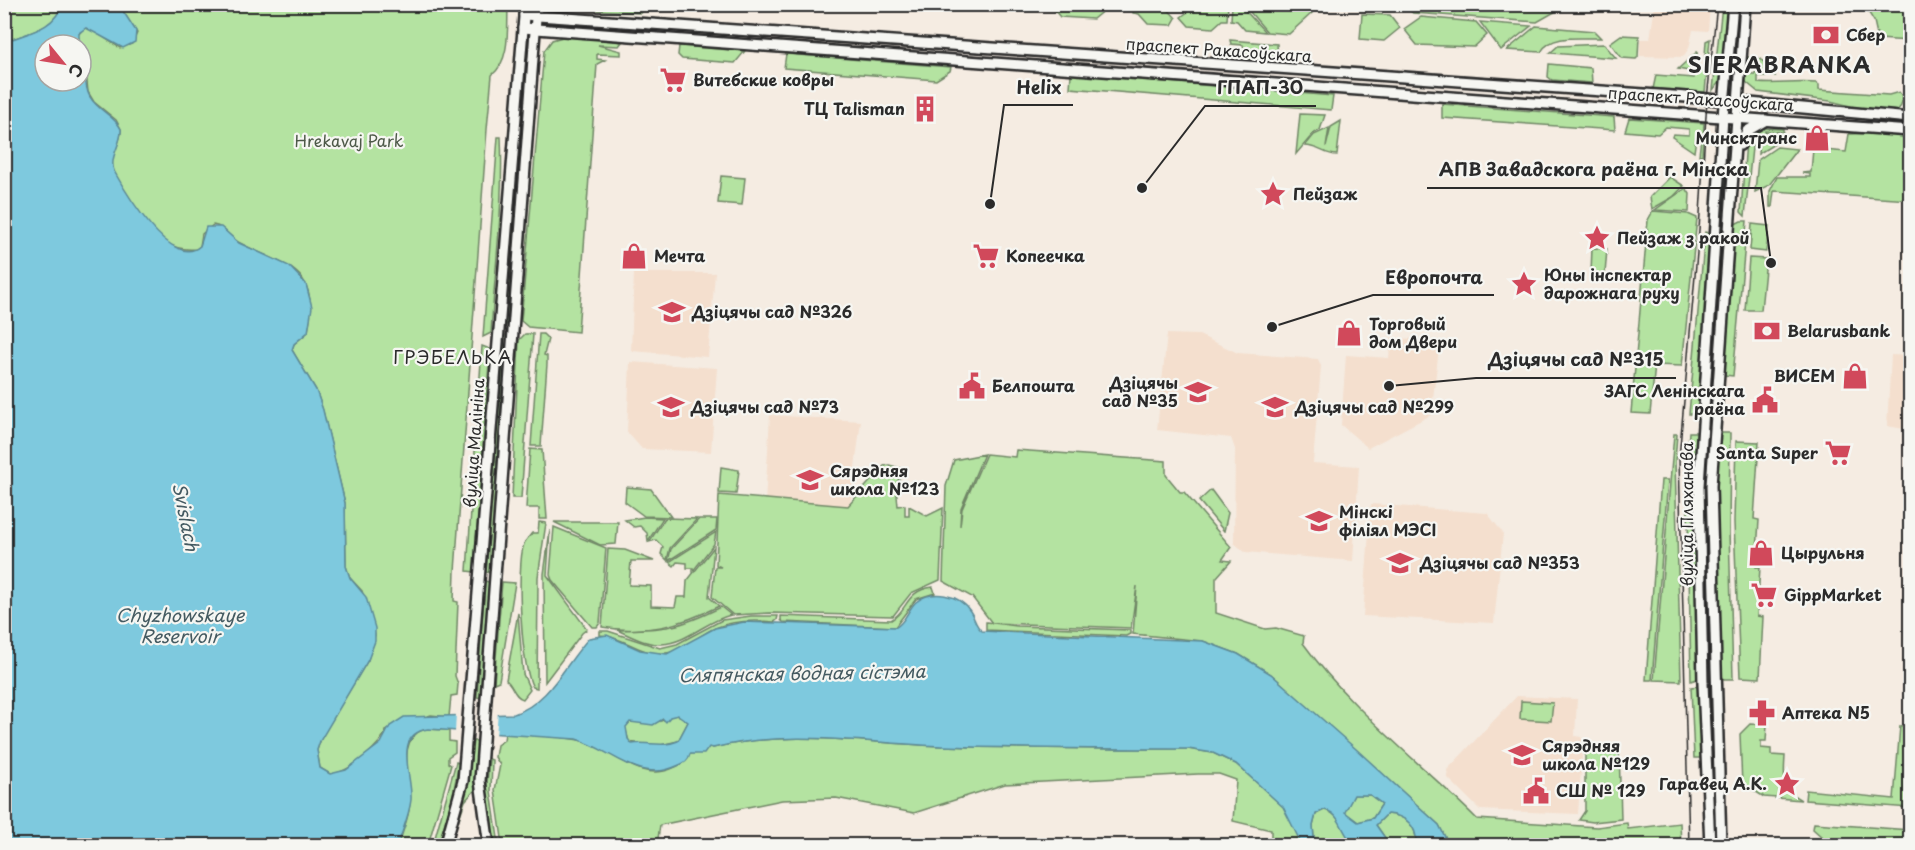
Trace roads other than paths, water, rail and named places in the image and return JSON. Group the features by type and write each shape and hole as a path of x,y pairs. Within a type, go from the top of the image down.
{"main road":[{"name":"вуліца Малініна","path":"445,846 463,781 525,4"},
{"name":"вуліца Малініна","path":"489,846 480,785 511,330 537,4"},
{"name":"вуліца Пляханава","path":"1710,846 1703,683 1699,486 1724,101 1733,4"},
{"name":"вуліца Пляханава","path":"1721,846 1711,486 1739,117 1745,4"},
{"name":"праспект Ракасоўскага","path":"524,15 1740,102 1911,118"},
{"name":"праспект Ракасоўскага","path":"523,28 1911,131"},
{"path":"1484,98 1486,85"},
{"path":"1735,168 1741,142 1747,131 1767,120"},
{"path":"498,329 511,330"},
{"path":"1703,683 1716,683"},
{"path":"1709,811 1720,810"}],"water":[{"name":"Chyzhowskaye Reservoir","path":"62,4 119,5 136,31 135,42 123,48 86,28 79,33 33,33 33,93 88,93 97,106 118,124 121,134 113,160 114,171 128,195 163,239 176,248 189,251 200,246 206,227 221,227 239,243 289,266 306,284 312,307 308,332 294,344 292,350 316,390 323,410 345,503 346,566 350,578 366,597 375,628 375,641 368,660 320,741 317,750 320,768 330,774 346,770 381,743 390,726 404,717 514,714 527,708 547,692 589,638 607,635 640,650 667,654 715,628 744,622 896,627 922,598 945,595 965,605 982,631 1203,641 1238,654 1271,674 1356,749 1439,825 1449,845 1416,845 1415,832 1409,823 1405,819 1387,814 1376,825 1390,845 1356,844 1347,836 1334,815 1324,810 1316,814 1313,826 1314,838 1323,845 1302,845 1283,807 1236,764 1213,753 1188,749 1003,748 826,739 769,739 709,747 704,754 690,754 687,761 677,766 650,771 625,763 576,739 428,729 417,733 410,739 407,748 411,800 398,845 5,846 5,42 38,29 53,20","holes":["678,715 688,722 678,741 672,743 632,744 628,739 626,727 630,722 653,725 663,719 666,722 670,717","1354,795 1370,795 1382,804 1373,818 1358,822 1345,812"]}],"tram line":[{"path":"1689,846 1679,458 1699,230 1707,99 1717,4"}],"place":[{"name":"Сбер","path":"1826,35"},
{"name":"Витебские ковры","path":"673,80"},
{"name":"ТЦ Talisman","path":"925,109"},
{"name":"Минсктранс","path":"1817,138"},
{"name":"ГПАП-30","path":"1142,188"},
{"name":"Пейзаж","path":"1273,194"},
{"name":"Helix","path":"990,204"},
{"name":"Пейзаж з ракой","path":"1597,238"},
{"name":"Мечта","path":"634,256"},
{"name":"Копеечка","path":"986,256"},
{"name":"АПВ Завадскога раёна г. Мінска","path":"1771,263"},
{"name":"Юны інспектар дарожнага руху","path":"1524,284"},
{"name":"Дзіцячы сад №326","path":"672,312"},
{"name":"Европочта","path":"1272,327"},
{"name":"Belarusbank","path":"1767,331"},
{"name":"Торговый дом Двери","path":"1349,333"},
{"name":"ВИСЕМ","path":"1855,376"},
{"name":"Белпошта","path":"972,386"},
{"name":"Дзіцячы сад №315","path":"1389,386"},
{"name":"Дзіцячы сад №35","path":"1198,392"},
{"name":"ЗАГС Ленінскага раёна","path":"1765,400"},
{"name":"Дзіцячы сад №73","path":"671,407"},
{"name":"Дзіцячы сад №299","path":"1275,407"},
{"name":"Santa Super","path":"1838,453"},
{"name":"Сярэдняя школа №123","path":"810,480"},
{"name":"Мінскі філіял МЭСІ","path":"1319,521"},
{"name":"Цырульня","path":"1761,553"},
{"name":"Дзіцячы сад №353","path":"1400,563"},
{"name":"GippMarket","path":"1764,595"},
{"name":"Аптека N5","path":"1762,713"},
{"name":"Сярэдняя школа №129","path":"1522,755"},
{"name":"Гаравец А.К.","path":"1787,784"},
{"name":"СШ № 129","path":"1536,791"}],"district":[{"name":"SIERABRANKA","path":"1780,65"},
{"name":"ГРЭБЕЛЬКА","path":"453,358"}],"park label":[{"name":"Hrekavaj Park","path":"349,141"}],"water label":[{"name":"Svislach","path":"185,517"},
{"name":"Сляпянская водная сістэма","path":"802,674"}]}
